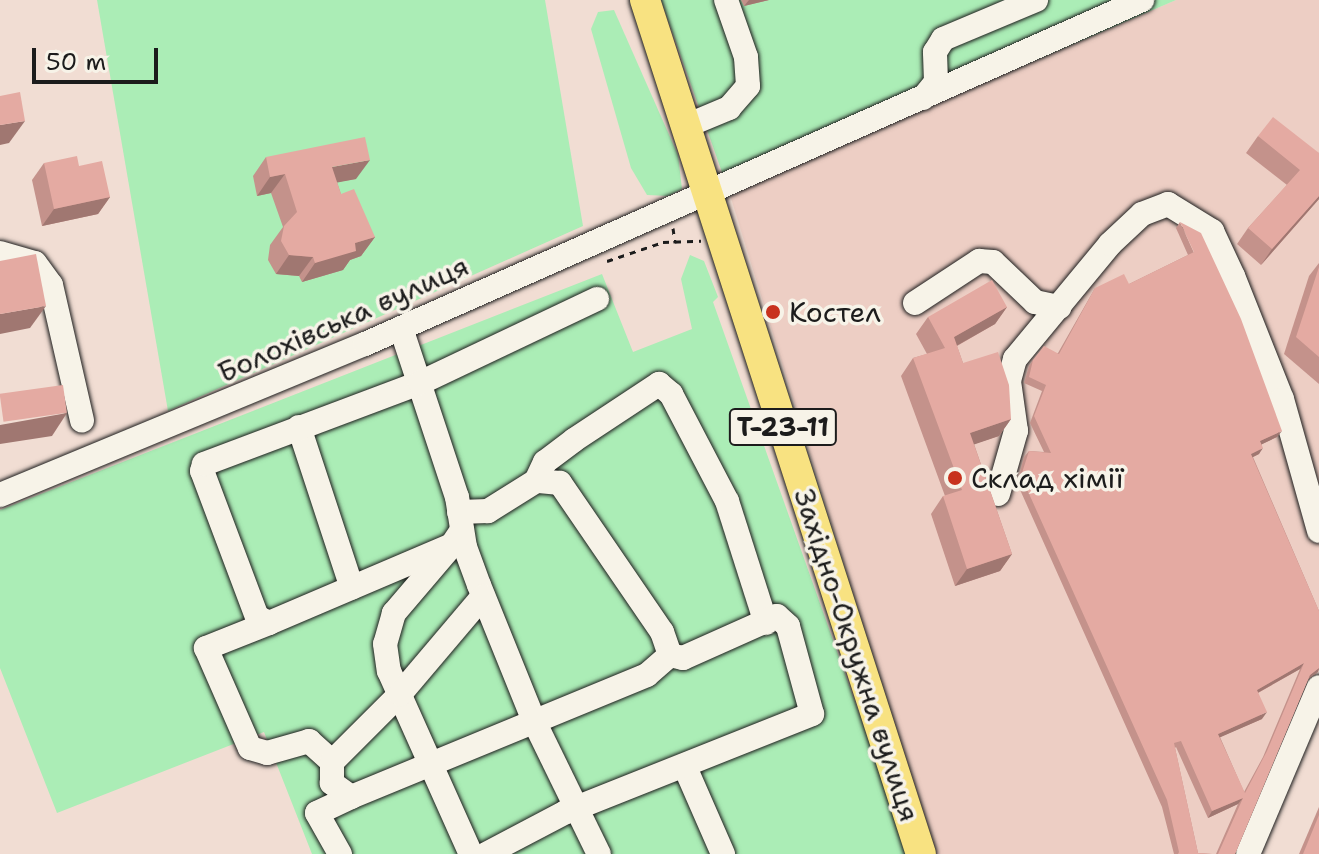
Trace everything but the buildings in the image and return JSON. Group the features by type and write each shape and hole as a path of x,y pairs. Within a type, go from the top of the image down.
{"main road":[{"path":"645,0 707,192"},
{"name":"Західно-Окружна вулиця","path":"707,192 921,854"}],"street":[{"path":"686,126 729,108 748,86 746,57 726,0"},
{"path":"946,79 935,52 943,39 1036,0"},
{"name":"Болохівська вулиця","path":"0,495 401,328 923,98 946,79 1142,0"},
{"path":"998,494 1016,431 1009,381 1015,359 1142,214 1168,204 1178,206 1212,231 1282,399 1319,531"},
{"path":"0,253 35,263 51,285 82,420"},
{"path":"915,303 979,261 993,262 1035,302 1059,307"},
{"path":"269,623 257,617 202,471 204,464 420,383 597,299"},
{"path":"401,328 420,383 458,529 483,596 534,721 599,854"},
{"path":"332,762 309,741 267,753 250,748 206,648 352,588 458,529 536,481 545,462 659,384 671,394 727,501 766,623"},
{"path":"299,427 352,588"},
{"path":"536,481 560,483 569,494 662,632 670,655"},
{"path":"458,529 388,626 389,671 471,854"},
{"path":"351,797 332,783 332,762 400,694 483,596"},
{"path":"486,854 577,809 812,714 788,626 777,616 683,658 670,655"},
{"path":"340,854 317,813 647,675 670,655"},
{"path":"1248,854 1319,687"},
{"path":"685,767 723,854"}],"path":[{"path":"670,208 675,243"},
{"path":"599,263 675,243 704,241"}],"shaded area":[{"path":"1176,0 1319,0 1319,669 1236,854 934,854 729,192"}],"green space":[{"path":"97,0 545,0 583,226 168,411"},
{"path":"661,0 1176,0 729,192"},
{"path":"614,10 678,155 682,189 668,196 647,195 631,168 591,29 598,12"},
{"path":"690,255 704,261 718,297 713,302 909,854 312,854 264,732 57,813 0,668 0,510 602,274 633,352 692,329 681,279"}],"place":[{"name":"Костел","path":"773,312"},
{"name":"Склад хімії","path":"955,478"}]}
